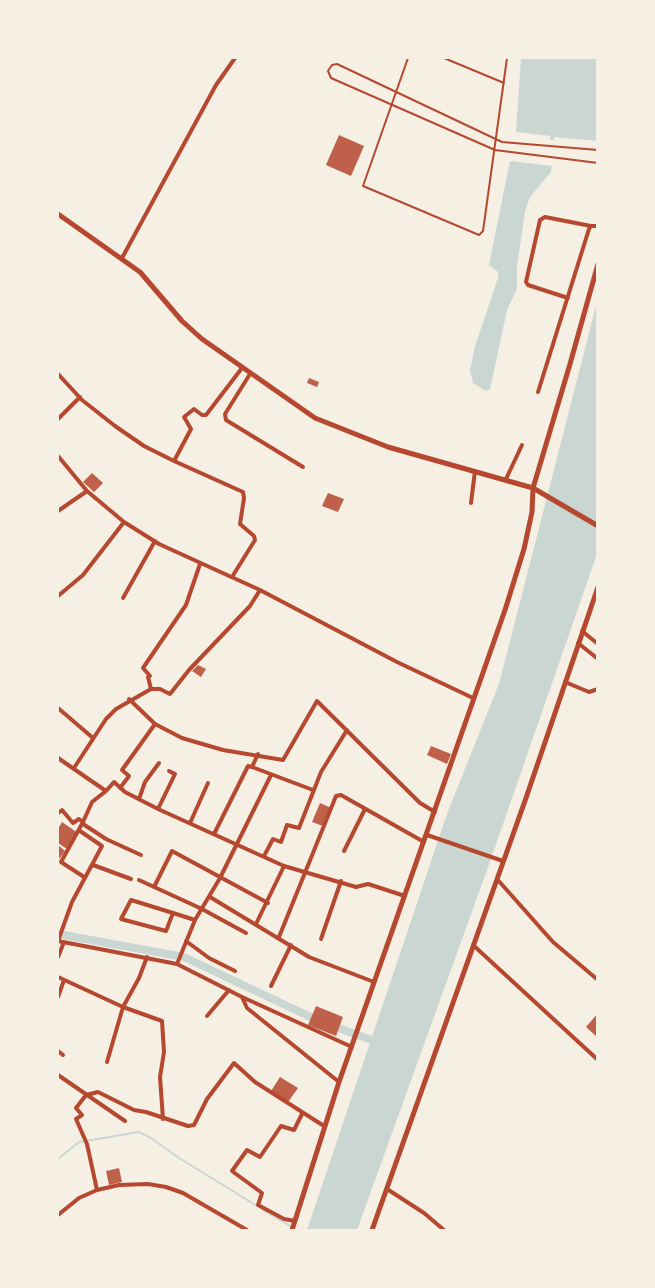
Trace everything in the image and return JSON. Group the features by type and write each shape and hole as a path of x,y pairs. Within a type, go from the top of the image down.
{"main road":[{"path":"58,214 140,272 193,332 315,418 388,447 533,488 548,495 598,526"},
{"path":"293,1226 339,1082 505,610 524,549 532,512 533,488 550,436 598,264"},
{"path":"372,1230 497,880 598,587"}],"street":[{"path":"122,258 216,85 234,58"},
{"path":"568,298 528,285 526,282 540,220 545,217 598,226"},
{"path":"538,392 591,226"},
{"path":"174,461 191,429 184,417 194,409 202,415 206,415 242,368"},
{"path":"58,374 80,397 144,446 243,492 244,498 240,524 254,536 255,540 232,577"},
{"path":"250,374 225,414 226,420 304,467"},
{"path":"58,419 80,397"},
{"path":"506,479 522,445"},
{"path":"58,456 87,491 124,522 155,541 200,564 260,590 405,666 473,698"},
{"path":"471,502 475,471"},
{"path":"58,511 87,491"},
{"path":"58,596 83,575 124,522"},
{"path":"123,598 155,541"},
{"path":"151,689 148,677 150,676 143,668 186,605 200,564"},
{"path":"74,768 93,738 116,709 129,699 151,689 160,689 170,694 189,670 250,606 260,590"},
{"path":"582,630 598,644"},
{"path":"578,643 598,659"},
{"path":"565,682 589,692 598,689"},
{"path":"129,699 155,724 182,738 223,750 258,754 283,760 317,701 420,803 435,812"},
{"path":"58,708 93,738"},
{"path":"120,788 129,776 122,770 155,724"},
{"path":"264,856 273,839 281,842 287,825 299,828 313,790 347,730"},
{"path":"252,767 258,754"},
{"path":"58,758 106,791"},
{"path":"139,799 144,782 159,762"},
{"path":"214,834 248,766 313,790"},
{"path":"158,808 175,774 170,771"},
{"path":"177,964 195,920 220,878 271,775"},
{"path":"84,877 60,862 80,831 92,802 106,791 112,782 139,799 284,866 341,881 356,887 368,884 405,896"},
{"path":"190,823 208,783"},
{"path":"279,937 336,796 341,795 424,842"},
{"path":"344,850 365,809"},
{"path":"58,813 62,810 73,823 79,820 106,839 141,855"},
{"path":"80,831 101,844 93,865 84,877 63,923 58,941 177,964 242,997 353,1044"},
{"path":"427,835 503,861"},
{"path":"154,887 172,850 268,903"},
{"path":"93,865 130,880"},
{"path":"256,924 268,903 284,866"},
{"path":"139,880 202,909 246,933"},
{"path":"497,880 553,942 598,980"},
{"path":"321,939 341,881"},
{"path":"210,897 279,937 309,957 374,982"},
{"path":"173,913 166,931 121,919 131,900 173,913 195,920"},
{"path":"58,920 63,923"},
{"path":"58,957 64,942"},
{"path":"185,942 209,958 235,971"},
{"path":"271,986 291,945"},
{"path":"473,945 598,1060"},
{"path":"108,1062 123,1007 147,957"},
{"path":"58,977 123,1007 162,1021 164,1052 160,1077 163,1119"},
{"path":"58,997 64,980"},
{"path":"207,1016 229,990"},
{"path":"242,997 247,1008 339,1082"},
{"path":"58,1051 63,1056"},
{"path":"96,1190 87,1144 76,1120 82,1115 76,1108 86,1095 98,1092 134,1110 188,1126 194,1125 207,1099 234,1063 255,1082 302,1114 324,1126"},
{"path":"58,1075 125,1121"},
{"path":"293,1226 258,1204 262,1193 232,1171 247,1150 260,1156 281,1126 294,1130 302,1114"},
{"path":"58,1215 79,1198 96,1190 129,1184 166,1187 183,1193 247,1230"},
{"path":"388,1189 424,1213 444,1230"}],"lane":[{"path":"408,58 363,185 479,235 483,231 507,58"},
{"path":"444,58 504,83"},
{"path":"598,150 514,144 497,139 337,64 329,67 328,71 331,78 495,150 598,163"}],"shaded area":[{"path":"521,58 597,58 597,141 554,137 554,140 550,140 550,136 516,132"},
{"path":"510,161 552,166 551,172 530,197 525,211 517,267 517,289 507,310 490,389 486,391 473,383 470,371 475,346 498,278 498,272 489,265"},
{"path":"597,302 597,554 487,870 357,1230 307,1230 447,814 499,684"}],"building":[{"path":"339,135 364,146 351,176 326,165"},
{"path":"309,378 319,382 317,387 307,383"},
{"path":"92,473 103,483 94,492 83,482"},
{"path":"328,493 344,499 338,512 322,506"},
{"path":"198,665 206,669 201,677 192,671"},
{"path":"431,746 451,754 447,764 427,755"},
{"path":"320,803 331,808 323,826 312,822"},
{"path":"62,822 78,833 67,849 58,843 58,829"},
{"path":"58,845 65,851 59,859 58,858"},
{"path":"316,1006 343,1017 336,1036 308,1025"},
{"path":"598,1013 598,1034 596,1036 586,1027"},
{"path":"280,1077 298,1088 288,1102 271,1091"},
{"path":"119,1168 122,1182 109,1185 106,1171"}],"waterway":[{"path":"58,934 184,957 319,1021"},
{"path":"330,1025 380,1043"},
{"path":"58,1159 79,1142 139,1132 257,1206"},
{"path":"263,1210 297,1230"}]}
